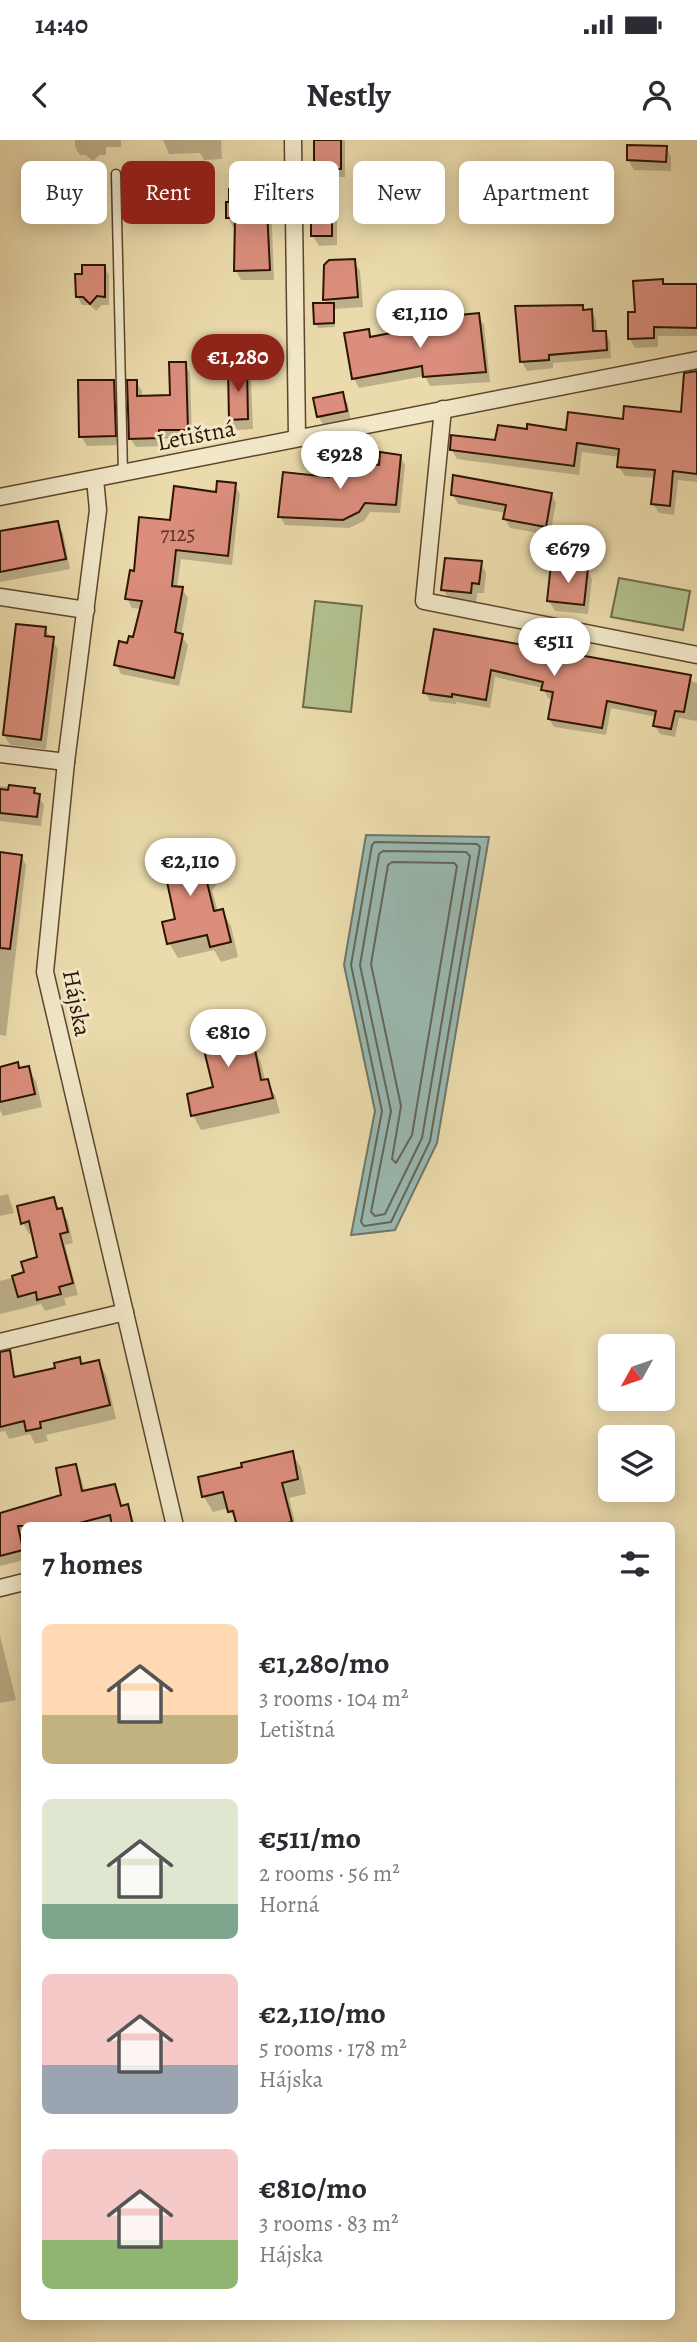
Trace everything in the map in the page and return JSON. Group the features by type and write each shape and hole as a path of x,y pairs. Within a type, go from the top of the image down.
{"street":[{"path":"293,140 297,438"},
{"name":"Letištná","path":"0,497 697,360"},
{"path":"443,409 424,601 697,655"},
{"name":"Hájska","path":"94,479 98,510 66,762 45,972 174,1522"},
{"path":"0,597 86,610"},
{"path":"0,754 66,762"},
{"path":"0,1342 125,1312"},
{"path":"0,1588 21,1583"}],"lane":[{"path":"116,174 123,473"}],"green space":[{"path":"619,578 690,591 683,630 611,617"},
{"path":"315,601 362,606 351,712 303,707"}],"water":[{"path":"366,835 489,837 437,1143 395,1230 351,1235 375,1111 344,965"}],"building":[{"path":"314,140 341,140 341,169 339,161 314,161"},
{"path":"627,145 667,146 666,162 627,160"},
{"path":"226,202 229,202 229,218 226,218"},
{"path":"235,224 268,224 270,270 234,271"},
{"path":"311,224 332,224 332,236 311,236"},
{"path":"355,259 358,297 323,300 324,265 329,260"},
{"path":"82,265 105,265 105,297 97,296 90,304 83,297 76,297 75,274 82,274"},
{"path":"663,279 663,284 697,284 697,328 654,327 654,338 628,339 628,312 635,312 633,281"},
{"path":"313,303 334,303 334,323 314,324"},
{"path":"583,305 583,310 592,309 593,331 606,331 607,350 549,355 549,360 520,362 515,306"},
{"path":"479,313 486,372 423,377 422,366 352,379 344,333 369,329 370,337 396,332 396,335 427,332 439,322 459,320 459,315"},
{"path":"169,362 186,362 188,430 159,430 159,438 129,439 127,380 137,380 137,396 170,395"},
{"path":"247,367 248,419 229,420 228,368"},
{"path":"697,371 697,474 673,471 670,506 651,504 655,470 617,467 619,449 577,443 574,466 450,450 451,435 495,440 498,425 527,429 527,424 566,430 568,412 623,419 624,406 681,412 684,373"},
{"path":"78,380 114,380 116,436 79,437"},
{"path":"343,392 347,411 317,417 313,398"},
{"path":"380,452 401,455 396,505 365,503 359,512 343,520 278,517 283,472 329,477 330,473 349,475 351,462 379,465"},
{"path":"453,475 552,493 546,527 503,519 506,505 451,495"},
{"path":"217,481 236,483 228,556 176,550 172,586 183,587 175,632 183,634 174,678 114,665 119,641 127,643 129,636 133,637 142,601 125,599 130,570 134,571 139,517 170,520 174,486 216,492"},
{"path":"58,521 66,559 0,572 0,531"},
{"path":"445,558 482,561 479,584 472,583 471,593 441,590"},
{"path":"551,564 588,568 584,605 547,601"},
{"path":"16,624 46,627 45,636 54,637 41,740 3,735"},
{"path":"434,629 691,675 684,712 675,711 671,729 653,726 656,711 607,701 602,728 548,719 553,692 541,690 543,682 491,670 486,700 452,694 452,697 423,693"},
{"path":"9,785 35,788 34,793 40,794 37,817 0,813 0,789 8,790"},
{"path":"180,843 184,857 203,853 211,858 212,865 205,874 214,911 223,909 231,942 210,947 207,935 167,944 162,922 175,919 164,868 158,870 153,849"},
{"path":"0,852 22,855 10,949 0,948"},
{"path":"234,1016 236,1024 239,1023 244,1047 254,1045 261,1080 268,1079 273,1098 191,1116 187,1094 213,1087 203,1046 198,1047 194,1025"},
{"path":"18,1062 19,1068 29,1066 35,1094 0,1102 0,1067"},
{"path":"54,1197 57,1209 62,1208 68,1232 60,1234 73,1283 59,1287 61,1294 37,1300 36,1292 18,1297 12,1276 24,1272 21,1262 37,1257 29,1221 21,1224 17,1206"},
{"path":"10,1350 14,1377 55,1368 54,1363 80,1357 81,1364 99,1360 110,1405 40,1422 41,1428 26,1431 24,1421 0,1427 0,1352"},
{"path":"293,1451 298,1479 282,1483 292,1522 236,1522 233,1511 228,1512 223,1492 202,1497 198,1477 242,1467 241,1463"},
{"path":"76,1464 82,1491 115,1484 121,1506 128,1504 132,1522 111,1522 110,1515 83,1522 21,1522 21,1526 18,1526 21,1551 0,1556 0,1513 61,1495 56,1468"}]}
